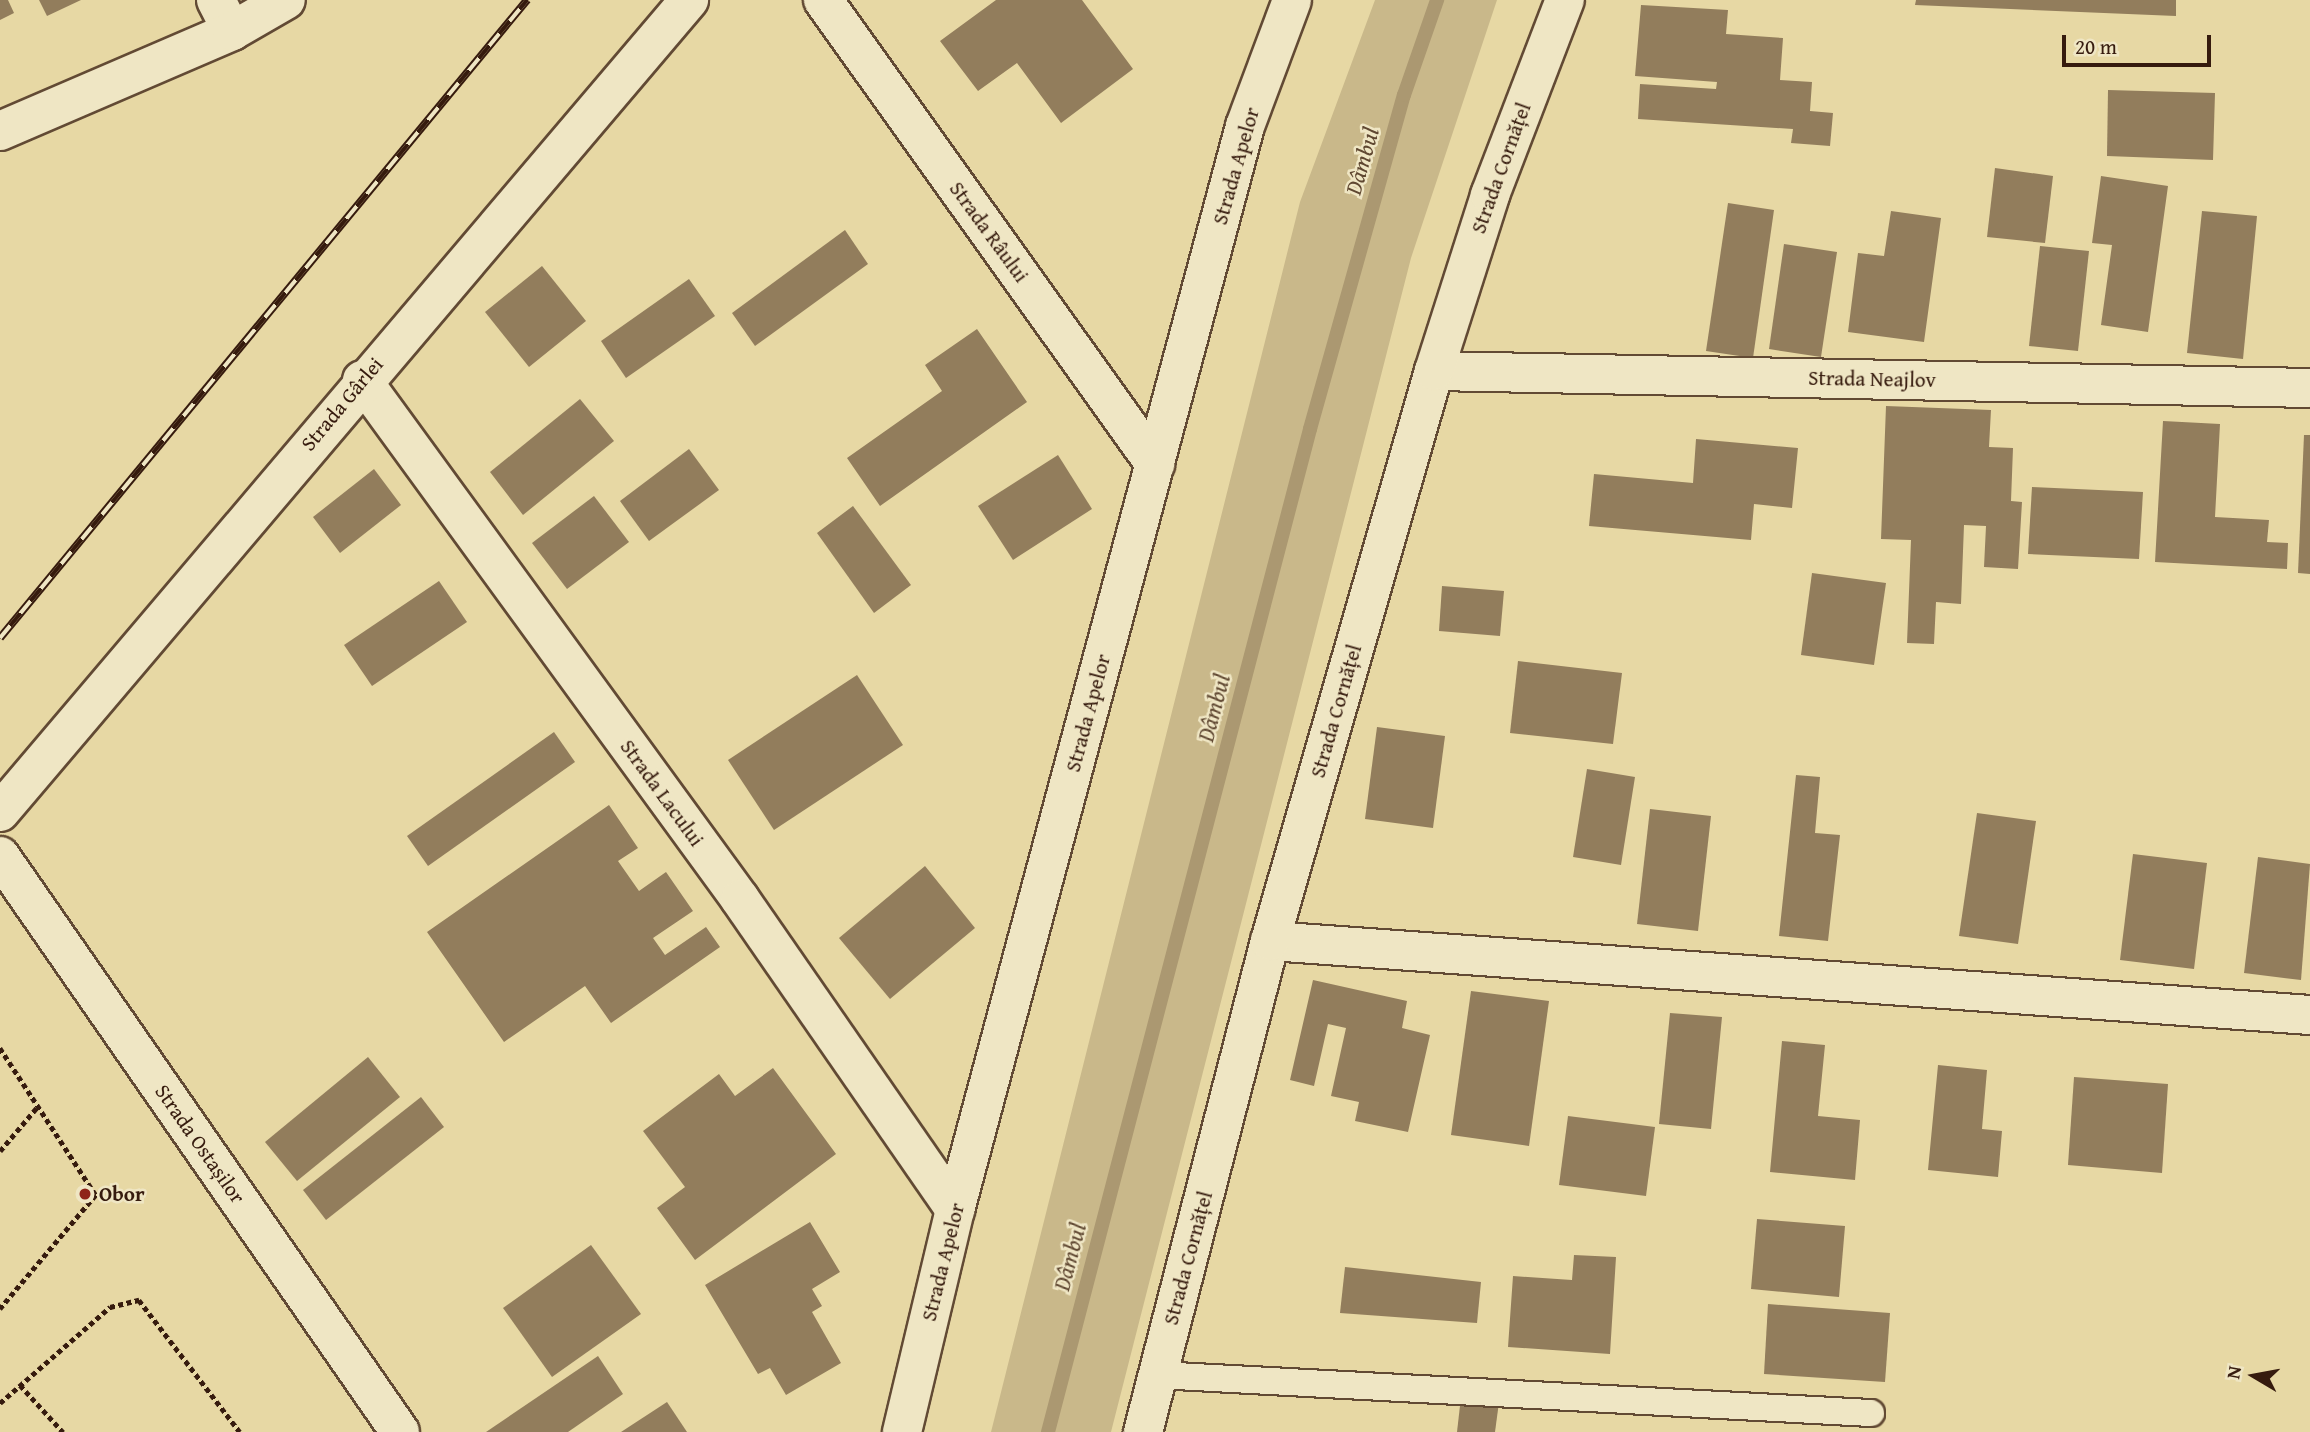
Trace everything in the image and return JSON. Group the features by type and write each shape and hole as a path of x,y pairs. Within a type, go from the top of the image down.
{"street":[{"path":"0,131 224,15 286,0"},
{"name":"Strada Gârlei","path":"0,812 362,380 689,0"},
{"name":"Strada Râului","path":"823,0 1155,464"},
{"name":"Strada Apelor","path":"902,1432 955,1210 1245,126 1292,0"},
{"name":"Strada Cornățel","path":"1143,1432 1270,941 1433,371 1490,195 1564,0"},
{"name":"Strada Neajlov","path":"1433,371 2310,388"},
{"name":"Strada Lacului","path":"362,380 740,898 955,1210"},
{"name":"Strada Ostașilor","path":"0,856 400,1432"},
{"path":"1270,941 2310,1015"}],"lane":[{"path":"1157,1375 1871,1413"}],"path":[{"path":"0,1048 96,1195 0,1309"},
{"path":"0,1151 38,1106"},
{"path":"0,1403 110,1307 139,1300 240,1432"},
{"path":"20,1384 63,1432"}],"shaded area":[{"path":"1375,0 1497,0 1411,258 1111,1432 991,1432 1300,202"}],"building":[{"path":"0,0 8,0 14,13 0,20"},
{"path":"39,0 81,0 47,16"},
{"path":"996,0 1082,0 1133,69 1061,123 1017,63 978,91 940,41"},
{"path":"1916,0 2176,0 2176,16 1915,5"},
{"path":"1641,5 1728,10 1726,34 1783,38 1780,80 1812,82 1810,111 1833,113 1830,146 1791,143 1793,129 1638,119 1640,84 1716,89 1717,82 1635,76"},
{"path":"2108,90 2215,93 2213,160 2107,156"},
{"path":"1995,168 2053,176 2045,243 1987,237"},
{"path":"2101,176 2168,186 2148,332 2101,325 2112,245 2092,243"},
{"path":"1728,203 1774,210 1753,358 1706,351"},
{"path":"1891,211 1941,218 1924,342 1848,332 1858,253 1884,256"},
{"path":"2202,211 2257,216 2243,359 2187,353"},
{"path":"845,230 868,264 755,346 732,313"},
{"path":"1784,244 1837,252 1821,357 1769,349"},
{"path":"2040,246 2089,251 2078,351 2029,346"},
{"path":"542,266 586,321 529,367 485,312"},
{"path":"689,279 715,316 626,378 601,341"},
{"path":"977,329 1027,402 880,506 847,458 942,391 925,365"},
{"path":"580,399 614,441 523,515 490,472"},
{"path":"1886,406 1991,410 1989,447 2013,448 2011,501 2022,502 2018,569 1984,567 1986,526 1964,525 1961,604 1936,602 1934,644 1907,643 1911,540 1881,539"},
{"path":"2163,421 2220,424 2215,517 2269,520 2267,542 2288,543 2287,569 2155,562"},
{"path":"2304,435 2310,435 2310,574 2298,573"},
{"path":"1696,439 1798,448 1792,508 1754,504 1751,540 1589,526 1594,474 1693,483"},
{"path":"689,449 719,490 649,541 620,501"},
{"path":"1058,455 1092,509 1013,560 978,506"},
{"path":"374,469 401,505 340,553 313,517"},
{"path":"2032,487 2143,492 2139,559 2028,554"},
{"path":"594,496 629,542 567,589 532,543"},
{"path":"853,506 911,585 874,613 817,533"},
{"path":"1812,573 1886,583 1874,665 1801,655"},
{"path":"439,581 467,622 372,686 344,645"},
{"path":"1442,586 1504,591 1500,636 1439,631"},
{"path":"1518,661 1622,673 1613,744 1510,733"},
{"path":"857,675 903,745 774,830 728,760"},
{"path":"1377,727 1445,736 1433,828 1365,819"},
{"path":"554,732 575,762 428,866 407,836"},
{"path":"1587,769 1635,777 1621,865 1573,857"},
{"path":"1796,775 1820,777 1815,833 1840,835 1828,941 1779,936"},
{"path":"609,805 638,848 618,861 639,891 666,872 693,911 653,938 665,955 706,927 720,947 611,1023 585,986 504,1042 427,932"},
{"path":"1650,809 1711,816 1698,931 1637,924"},
{"path":"1977,813 2036,821 2018,944 1959,936"},
{"path":"2133,854 2207,863 2194,969 2120,960"},
{"path":"2258,857 2310,864 2301,980 2244,973"},
{"path":"925,866 975,928 890,999 839,938"},
{"path":"1313,980 1407,1001 1402,1028 1430,1035 1408,1132 1355,1121 1359,1102 1331,1096 1346,1028 1328,1024 1314,1086 1290,1080"},
{"path":"1471,991 1549,1001 1529,1146 1451,1135"},
{"path":"1670,1013 1722,1017 1711,1129 1659,1124"},
{"path":"1782,1041 1825,1045 1818,1116 1860,1120 1855,1180 1770,1172"},
{"path":"368,1057 400,1097 297,1181 265,1142"},
{"path":"1938,1065 1987,1070 1982,1129 2002,1131 1998,1177 1928,1170"},
{"path":"773,1068 836,1154 695,1260 657,1208 685,1187 643,1131 719,1074 735,1096"},
{"path":"2074,1077 2168,1084 2162,1173 2068,1165"},
{"path":"421,1097 444,1127 326,1220 303,1190"},
{"path":"1568,1116 1655,1127 1646,1196 1559,1185"},
{"path":"1757,1219 1845,1226 1839,1297 1751,1289"},
{"path":"810,1222 840,1272 812,1289 822,1306 812,1312 841,1363 786,1395 770,1368 758,1374 705,1285"},
{"path":"591,1245 641,1314 552,1377 503,1308"},
{"path":"1574,1255 1616,1257 1610,1354 1508,1347 1513,1276 1572,1280"},
{"path":"1345,1267 1481,1282 1477,1323 1340,1313"},
{"path":"1768,1304 1890,1313 1885,1382 1764,1374"},
{"path":"598,1356 623,1394 568,1432 486,1432"},
{"path":"1461,1397 1499,1402 1495,1432 1457,1432"},
{"path":"667,1402 687,1432 621,1432"}],"waterway":[{"name":"Dâmbul","path":"1048,1432 1310,429 1404,95 1437,0"}],"railway":[{"path":"0,638 527,0"}],"place":[{"name":"Obor","path":"85,1194"}]}
